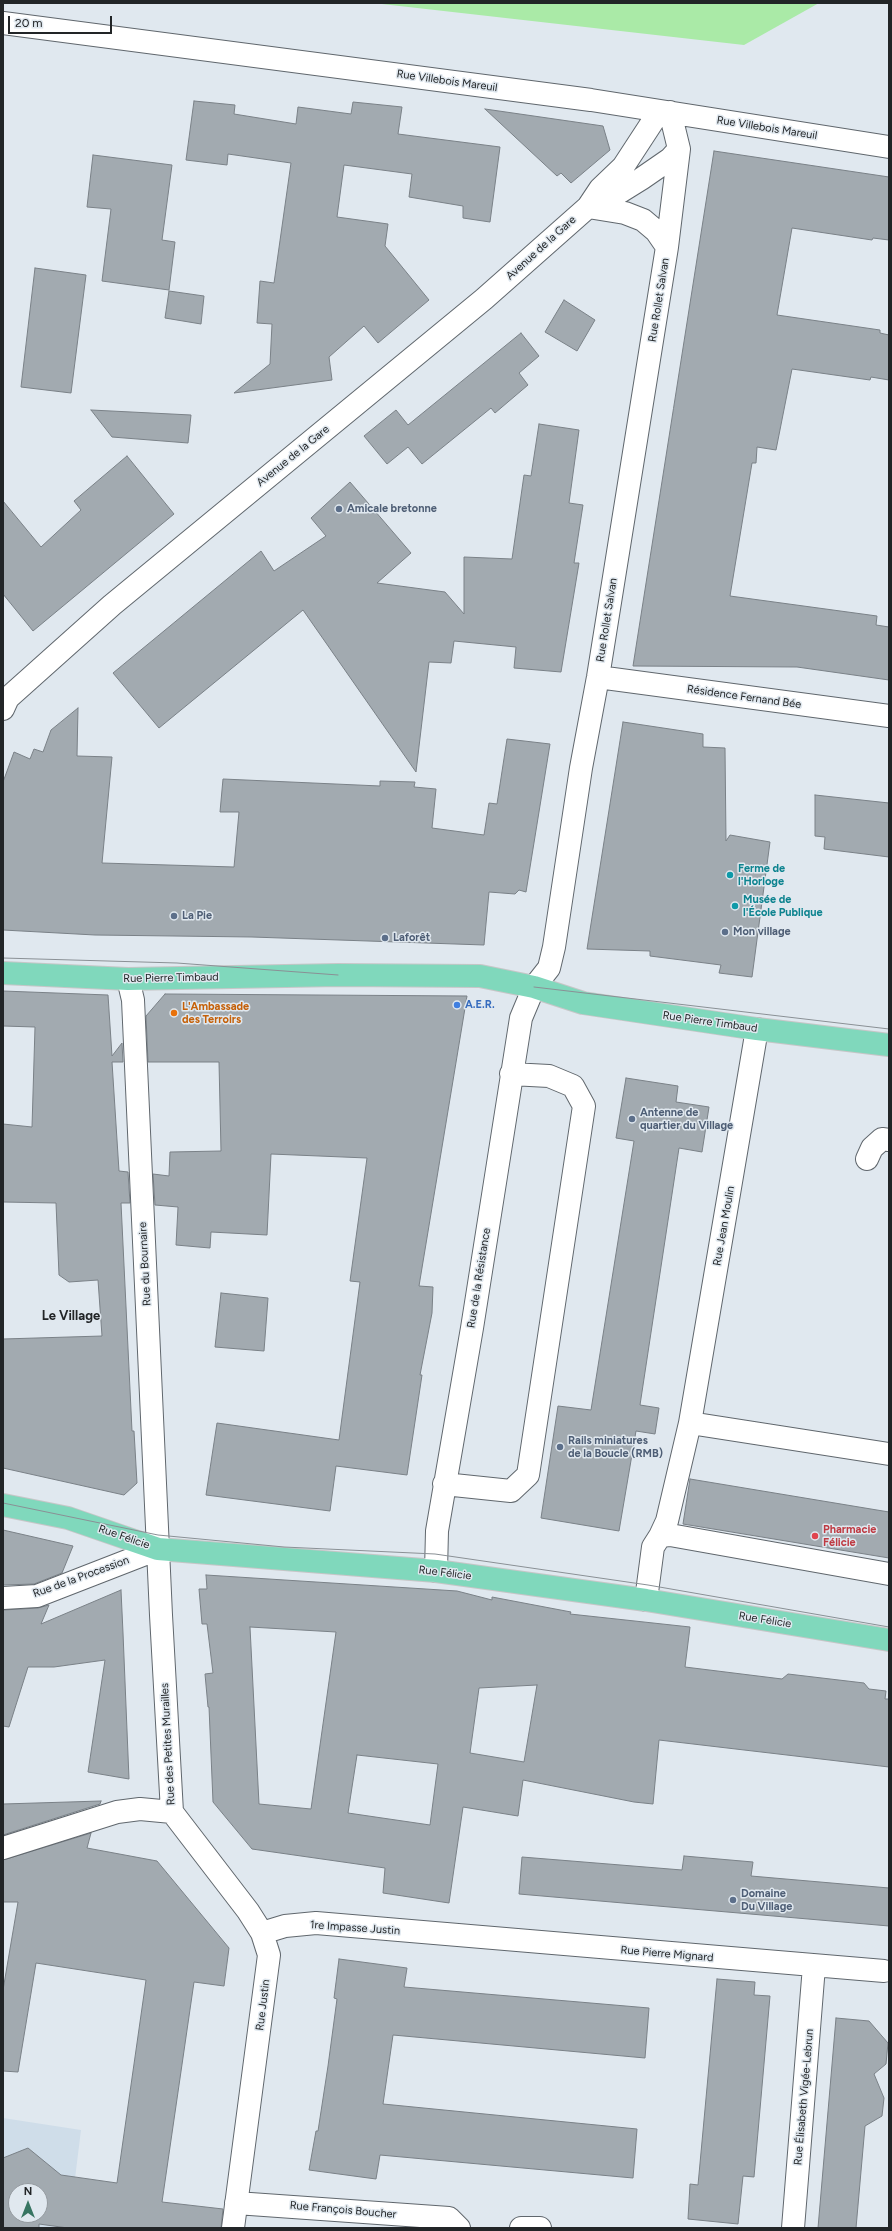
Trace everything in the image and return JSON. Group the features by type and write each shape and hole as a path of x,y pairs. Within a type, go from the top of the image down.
{"main road":[{"name":"Rue Pierre Timbaud","path":"3,973 128,979 338,975 480,976 534,987 583,1003 757,1029 889,1045"},
{"name":"Rue Félicie","path":"3,1505 68,1518 158,1549 436,1572 646,1600 889,1640"}],"street":[{"name":"Rue Villebois Mareuil","path":"3,23 670,112 889,147"},
{"name":"Rue Rollet Salvan","path":"534,987 548,968 554,947 581,768 598,677 667,247 680,149 670,112"},
{"name":"Avenue de la Gare","path":"3,710 8,698 112,605 484,299 588,206 600,189 622,167 655,118 670,112"},
{"name":"Avenue de la Gare","path":"588,206 612,197 670,159 680,149"},
{"name":"Rue Rollet Salvan","path":"588,206 625,213 643,220 656,231 667,247"},
{"name":"Résidence Fernand Bée","path":"598,677 889,716"},
{"name":"Rue du Bournaire","path":"128,979 133,1000 158,1549"},
{"name":"Rue de la Résistance","path":"436,1572 436,1531 472,1328 511,1074 521,1018 534,987"},
{"name":"Rue Jean Moulin","path":"646,1600 652,1547 660,1536 667,1521 690,1423 757,1029"},
{"path":"444,1484 511,1491 528,1475 584,1106 573,1086 555,1078 549,1076 511,1074"},
{"path":"867,1160 872,1148 882,1139 889,1140"},
{"path":"690,1423 889,1454"},
{"path":"660,1536 670,1535 889,1574"},
{"name":"Rue de la Procession","path":"3,1598 37,1596 158,1549"},
{"name":"Rue des Petites Murailles","path":"3,1848 116,1812 140,1809 172,1812 158,1549"},
{"name":"Rue Justin","path":"172,1812 248,1911 262,1933 269,1955 233,2228"},
{"name":"1re Impasse Justin","path":"262,1933 285,1926 316,1924 449,1936"},
{"name":"Rue Pierre Mignard","path":"449,1936 884,1971"},
{"name":"Rue Élisabeth Vigée-Lebrun","path":"793,2228 814,1966"},
{"name":"Rue François Boucher","path":"236,2203 452,2225"}],"shaded area":[{"path":"3,2118 81,2130 69,2227 3,2228"}],"green space":[{"path":"373,3 819,3 744,45"}],"building":[{"path":"194,101 235,105 234,114 296,124 298,107 351,114 353,102 402,107 398,134 500,147 490,222 463,218 463,206 409,197 412,174 344,165 337,217 388,224 385,246 429,300 378,343 364,326 329,357 332,380 234,393 270,364 272,324 257,323 260,281 274,283 291,163 228,154 227,165 186,160"},
{"path":"485,109 603,126 610,150 571,183 561,173 557,176"},
{"path":"714,151 889,177 889,240 873,238 872,240 792,228 777,315 880,330 880,333 889,335 889,380 871,377 870,380 792,369 776,450 757,447 756,463 752,463 730,596 877,616 876,625 889,627 889,680 797,667 633,666"},
{"path":"93,155 172,165 162,240 175,242 169,290 102,281 111,209 87,207"},
{"path":"35,268 86,275 71,393 21,387"},
{"path":"169,291 204,296 201,324 165,318"},
{"path":"564,300 595,320 577,351 545,332"},
{"path":"521,333 539,356 519,373 528,385 495,413 491,408 422,464 408,447 387,464 364,436 396,410 408,425"},
{"path":"91,410 191,415 188,443 112,437"},
{"path":"539,424 579,430 569,503 583,505 574,563 579,563 561,672 514,668 516,647 454,641 451,663 429,662 416,772 303,610 159,728 113,673 261,551 274,571 326,536 311,518 350,482 411,553 377,583 445,592 464,614 464,557 512,559 524,475 531,476"},
{"path":"127,456 174,514 33,631 3,594 3,501 41,547 81,510 74,501"},
{"path":"78,708 77,756 112,757 102,863 234,867 239,812 220,812 223,779 380,786 380,781 415,782 414,787 436,789 432,828 484,835 489,803 497,804 507,739 550,744 526,892 519,890 515,894 489,892 484,945 252,937 95,935 3,930 3,782 14,752 30,759 34,749 43,752 51,730"},
{"path":"623,722 703,734 703,747 725,748 726,841 730,835 770,842 752,977 719,973 721,965 650,956 650,951 587,949"},
{"path":"815,795 889,803 889,857 824,849 825,837 815,836"},
{"path":"3,991 108,995 112,1056 122,1043 123,1062 112,1062 119,1171 128,1172 130,1203 121,1203 132,1431 134,1431 137,1483 124,1495 3,1468 3,1339 102,1336 98,1280 69,1282 59,1275 56,1203 3,1202 3,1124 32,1127 35,1027 3,1026"},
{"path":"165,994 467,996 419,1286 433,1287 432,1313 420,1375 422,1375 407,1475 336,1466 330,1511 206,1495 217,1423 339,1440 360,1282 350,1281 367,1158 271,1154 267,1235 211,1232 210,1248 176,1245 178,1207 155,1205 153,1174 169,1176 170,1152 221,1151 219,1062 148,1062 146,1016"},
{"path":"626,1078 678,1086 676,1102 709,1107 702,1152 679,1148 640,1405 659,1408 655,1434 636,1431 619,1531 541,1518 558,1406 591,1410 634,1141 616,1138"},
{"path":"221,1293 268,1298 264,1351 215,1347"},
{"path":"690,1479 889,1512 889,1558 683,1524"},
{"path":"3,1530 73,1546 62,1573 34,1584 3,1585"},
{"path":"206,1575 457,1591 492,1600 492,1597 571,1612 570,1614 690,1627 685,1667 782,1679 788,1674 864,1683 869,1689 886,1691 885,1699 889,1699 889,1767 659,1740 653,1804 634,1802 523,1780 518,1816 463,1807 449,1903 383,1893 385,1868 252,1849 213,1802 209,1707 205,1674 213,1673 207,1624 202,1624 199,1589 207,1589","holes":["250,1627 336,1632 311,1809 259,1804","537,1685 524,1762 470,1753 479,1688","357,1755 438,1764 430,1825 348,1813"]},
{"path":"121,1590 129,1779 88,1772 105,1660 54,1667 28,1667 9,1727 3,1726 3,1610 38,1608 49,1605 41,1624"},
{"path":"101,1801 100,1804 3,1835 3,1804"},
{"path":"91,1833 87,1848 157,1861 229,1948 224,1986 194,1982 162,2202 223,2209 221,2228 68,2228 39,2224 39,2228 3,2228 3,2158 28,2148 61,2175 117,2183 146,1980 36,1963 18,2072 3,2071 3,1990 18,1902 3,1902 3,1860"},
{"path":"684,1856 753,1862 751,1876 889,1888 889,1926 519,1894 522,1857 682,1870"},
{"path":"339,1959 407,1968 404,1987 649,2008 645,2058 393,2035 383,2104 637,2129 633,2178 380,2155 376,2179 309,2170 316,2131 318,2131 328,2066 337,1999 334,1998"},
{"path":"717,1979 755,1982 754,1995 770,1996 754,2177 743,2176 738,2224 688,2219 690,2184 698,2185"},
{"path":"836,2018 869,2021 888,2043 886,2064 874,2074 884,2098 882,2116 865,2126 856,2228 818,2228"}],"tram line":[{"path":"3,958 177,963 338,975"},
{"path":"534,987 889,1029"},
{"path":"3,1503 158,1535 284,1547 435,1554 648,1585 889,1627"}],"place":[{"name":"Amicale bretonne","path":"339,509"},
{"name":"Ferme de l'Horloge","path":"730,875"},
{"name":"Musée de l'École Publique","path":"735,906"},
{"name":"La Pie","path":"174,916"},
{"name":"Mon village","path":"725,932"},
{"name":"Laforêt","path":"385,938"},
{"name":"A.E.R.","path":"457,1005"},
{"name":"L'Ambassade des Terroirs","path":"174,1013"},
{"name":"Antenne de quartier du Village","path":"632,1119"},
{"name":"Rails miniatures de la Boucle (RMB)","path":"560,1447"},
{"name":"Pharmacie Félicie","path":"815,1536"},
{"name":"Domaine Du Village","path":"733,1900"}],"district":[{"name":"Le Village","path":"71,1316"}]}
